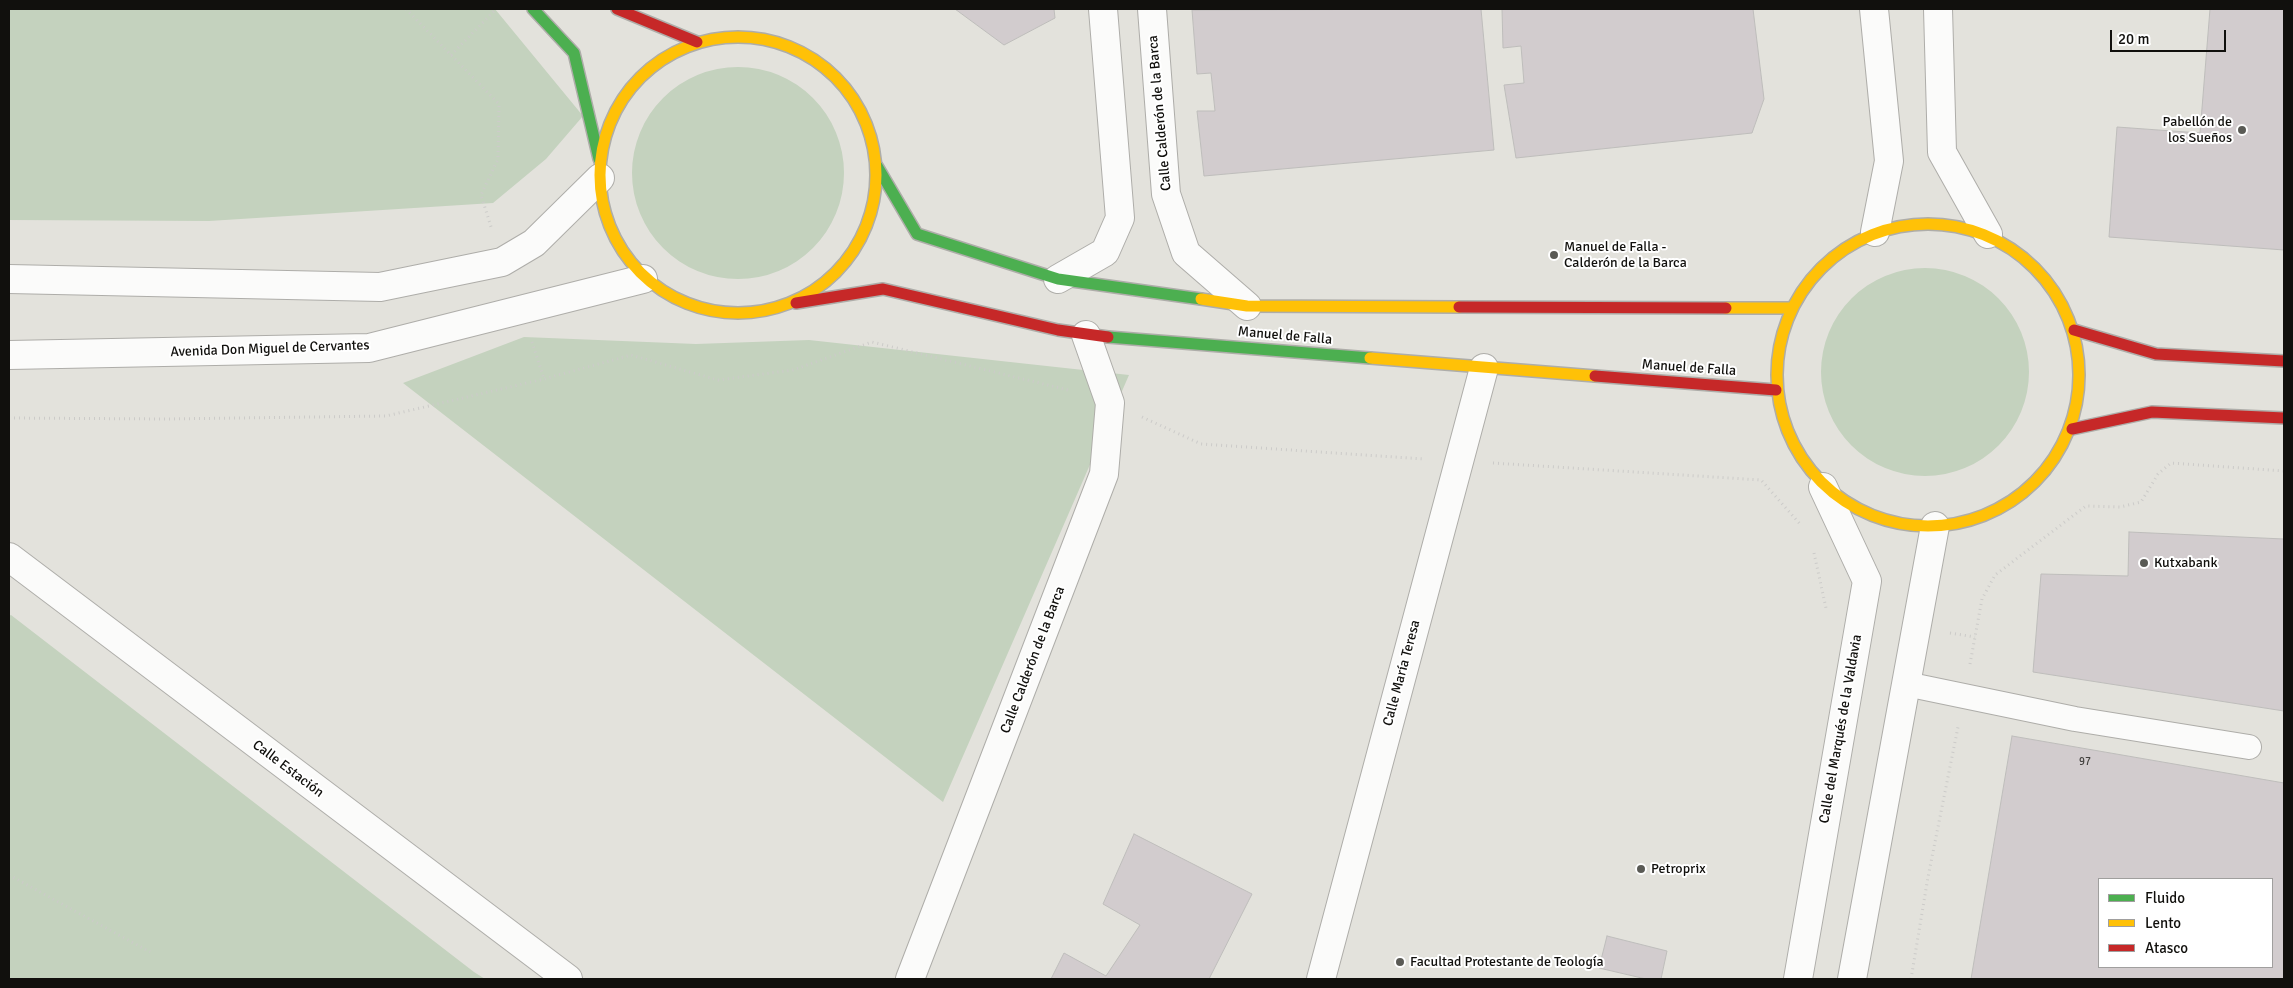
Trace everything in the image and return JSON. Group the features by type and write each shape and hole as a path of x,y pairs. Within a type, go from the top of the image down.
{"main road":[{"path":"533,9 574,53 599,169 604,217 626,260 643,279 704,312 752,315 796,302 837,274 860,242 875,196 877,166 865,119 847,89 811,57 781,42 732,35 697,42 654,64 626,92 599,169"},
{"path":"617,9 697,42"},
{"name":"Manuel de Falla","path":"877,166 917,234 1058,279 1247,306 1791,308"},
{"path":"1936,222 1988,234 2049,282 2074,330 2081,377 2072,429 2049,469 2010,505 1935,526 1868,516 1823,487 1790,441 1776,390 1776,360 1791,308 1829,259 1875,232 1936,222"},
{"name":"Manuel de Falla","path":"796,302 883,289 1086,335 1776,390"},
{"path":"2074,330 2156,354 2284,361"},
{"path":"2072,429 2152,412 2284,418"}],"street":[{"path":"1058,279 1105,252 1120,218 1103,9"},
{"name":"Calle Calderón de la Barca","path":"1152,9 1166,194 1186,253 1247,306"},
{"path":"1874,9 1889,161 1875,232"},
{"path":"1938,9 1942,152 1988,234"},
{"path":"9,279 380,287 502,262 534,244 599,169"},
{"name":"Avenida Don Miguel de Cervantes","path":"9,355 369,348 643,279"},
{"name":"Calle Calderón de la Barca","path":"910,979 1104,474 1110,403 1086,335"},
{"name":"Calle María Teresa","path":"1321,979 1484,368"},
{"name":"Calle del Marqués de la Valdavia","path":"1798,979 1867,580 1823,487"},
{"path":"1852,979 1935,526"},
{"name":"Calle Estación","path":"13,563 568,979"}],"lane":[{"path":"1906,684 2075,719 2249,747"}],"path":[{"path":"406,9 499,104 498,159 481,195 502,262"},
{"path":"451,55 496,9"},
{"path":"520,310 544,380"},
{"path":"9,418 164,419 386,416 544,380 631,355 718,380 793,370 872,342 1046,384 1110,403 1201,444 1761,480 1804,528"},
{"path":"1911,979 1928,877 1982,599 1995,575 2086,506 2120,507 2141,502 2158,474 2171,463 2284,471"},
{"path":"1812,545 1827,612 1860,618"},
{"path":"1917,627 1975,637"},
{"path":"9,875 150,952"}],"green space":[{"path":"9,9 495,9 583,116 546,159 493,203 209,221 9,220"},
{"path":"728,67 748,67 769,71 788,79 813,98 826,114 836,132 842,152 844,173 842,194 836,214 826,232 813,248 788,267 769,275 748,279 728,279 707,275 688,267 671,255 656,240 644,223 636,204 632,183 632,163 636,142 644,123 656,106 671,91 688,79 707,71"},
{"path":"1925,268 1945,270 1974,280 1991,292 2005,306 2021,332 2027,352 2029,372 2027,392 2017,421 2005,438 1991,452 1965,468 1945,474 1925,476 1905,474 1876,464 1859,452 1845,438 1829,412 1823,392 1821,372 1823,352 1833,323 1845,306 1859,292 1885,276 1905,270"},
{"path":"524,337 696,344 809,340 1129,375 943,802 403,383"},
{"path":"11,615 485,979 9,979 9,616"}],"building":[{"path":"955,9 1054,9 1055,18 1004,45"},
{"path":"1481,9 1494,150 1204,176 1197,111 1215,111 1211,73 1197,74 1192,10"},
{"path":"1502,9 1753,9 1764,99 1752,133 1516,158 1504,85 1524,83 1521,46 1503,48"},
{"name":"Pabellón de los Sueños","path":"2210,9 2284,9 2284,250 2109,237 2117,127 2200,133"},
{"path":"2129,532 2284,539 2284,711 2033,672 2041,574 2128,576"},
{"path":"2012,736 2284,783 2284,979 1971,979"},
{"path":"1134,834 1252,894 1209,979 1051,979 1064,953 1106,976 1140,925 1103,904"},
{"path":"1607,936 1667,951 1661,979 1646,979 1599,968"}],"traffic: fast":[{"path":"533,9 574,53 599,159"},
{"path":"877,166 917,234 1058,279 1201,299"},
{"path":"1108,337 1370,358"}],"traffic: slow":[{"path":"752,37 791,47 803,53 826,68 845,87 866,122 874,148 876,175 874,202 866,228 853,252 836,273 815,290 791,303 752,313 724,313 685,303 673,297 650,282 631,263 610,228 602,202 600,161 610,122 616,110 631,87 650,68 685,47 711,39 752,37"},
{"path":"1928,224 1957,227 1986,236 2012,250 2035,268 2053,291 2067,317 2076,346 2079,375 2076,404 2067,433 2053,459 2035,482 2012,500 1986,514 1957,523 1928,526 1899,523 1870,514 1844,500 1821,482 1803,459 1789,433 1780,404 1777,375 1780,346 1789,317 1803,291 1821,268 1844,250 1870,236 1899,227 1928,224"},
{"path":"1201,299 1247,306 1459,307"},
{"path":"1726,308 1791,308"},
{"path":"1370,358 1595,376"}],"traffic: jam":[{"path":"617,9 697,42"},
{"path":"796,303 883,289 1058,330 1108,337"},
{"path":"1459,307 1726,308"},
{"path":"2074,330 2156,354 2284,361"},
{"path":"1595,376 1776,390"},
{"path":"2072,429 2152,412 2284,418"}],"place":[{"name":"Pabellón de los Sueños","path":"2242,130"},
{"name":"Manuel de Falla - Calderón de la Barca","path":"1554,255"},
{"name":"Kutxabank","path":"2144,563"},
{"name":"Petroprix","path":"1641,869"},
{"name":"Facultad Protestante de Teología","path":"1400,962"}]}
